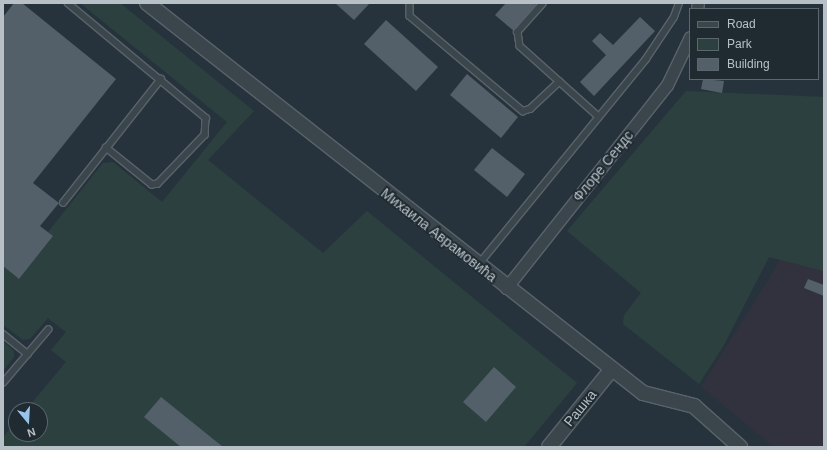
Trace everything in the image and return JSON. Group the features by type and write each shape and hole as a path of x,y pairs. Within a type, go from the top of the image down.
{"street":[{"name":"Михаила Аврамовића","path":"147,3 506,288 648,396 686,402 701,409 740,447"},
{"name":"Флоре Сендс","path":"506,288 667,84 689,39"},
{"name":"Рашка","path":"549,447 612,369"}],"lane":[{"path":"68,3 206,118 205,134 158,184 152,185 106,148"},
{"path":"410,3 410,16 524,111 530,109 559,82"},
{"path":"478,265 646,60 674,17 679,3"},
{"path":"542,4 516,38 520,46 599,118"},
{"path":"63,203 161,79"},
{"path":"3,383 48,330"},
{"path":"3,334 28,354"}],"shaded area":[{"path":"824,180 824,447 774,447 701,387 773,272"}],"green space":[{"path":"80,3 120,3 254,111 208,160 323,253 367,211 577,383 524,447 3,447 3,437 8,431 8,442 48,442 48,402 33,402 66,362 51,350 66,332 48,318 30,339 23,340 3,325 3,266 19,279 53,236 48,232 103,163 113,162 162,202 227,122"},
{"path":"686,91 824,97 824,271 769,257 724,345 699,384 623,324 624,315 641,293 567,231"},
{"path":"3,341 14,351 14,357 3,371"}],"building":[{"path":"14,3 22,3 116,79 33,183 59,203 40,226 53,236 19,279 3,266 3,17"},
{"path":"335,3 370,3 354,20"},
{"path":"506,3 537,3 514,31 495,15"},
{"path":"640,17 655,31 594,96 580,82 606,55 592,41 600,33 613,45"},
{"path":"386,20 438,67 416,91 364,44"},
{"path":"467,74 518,117 501,138 450,95"},
{"path":"703,80 724,81 722,93 701,89"},
{"path":"492,148 525,174 507,197 474,170"},
{"path":"808,279 824,285 824,296 804,288"},
{"path":"494,367 516,387 486,422 463,402"},
{"path":"161,397 223,447 181,447 144,417"}]}
